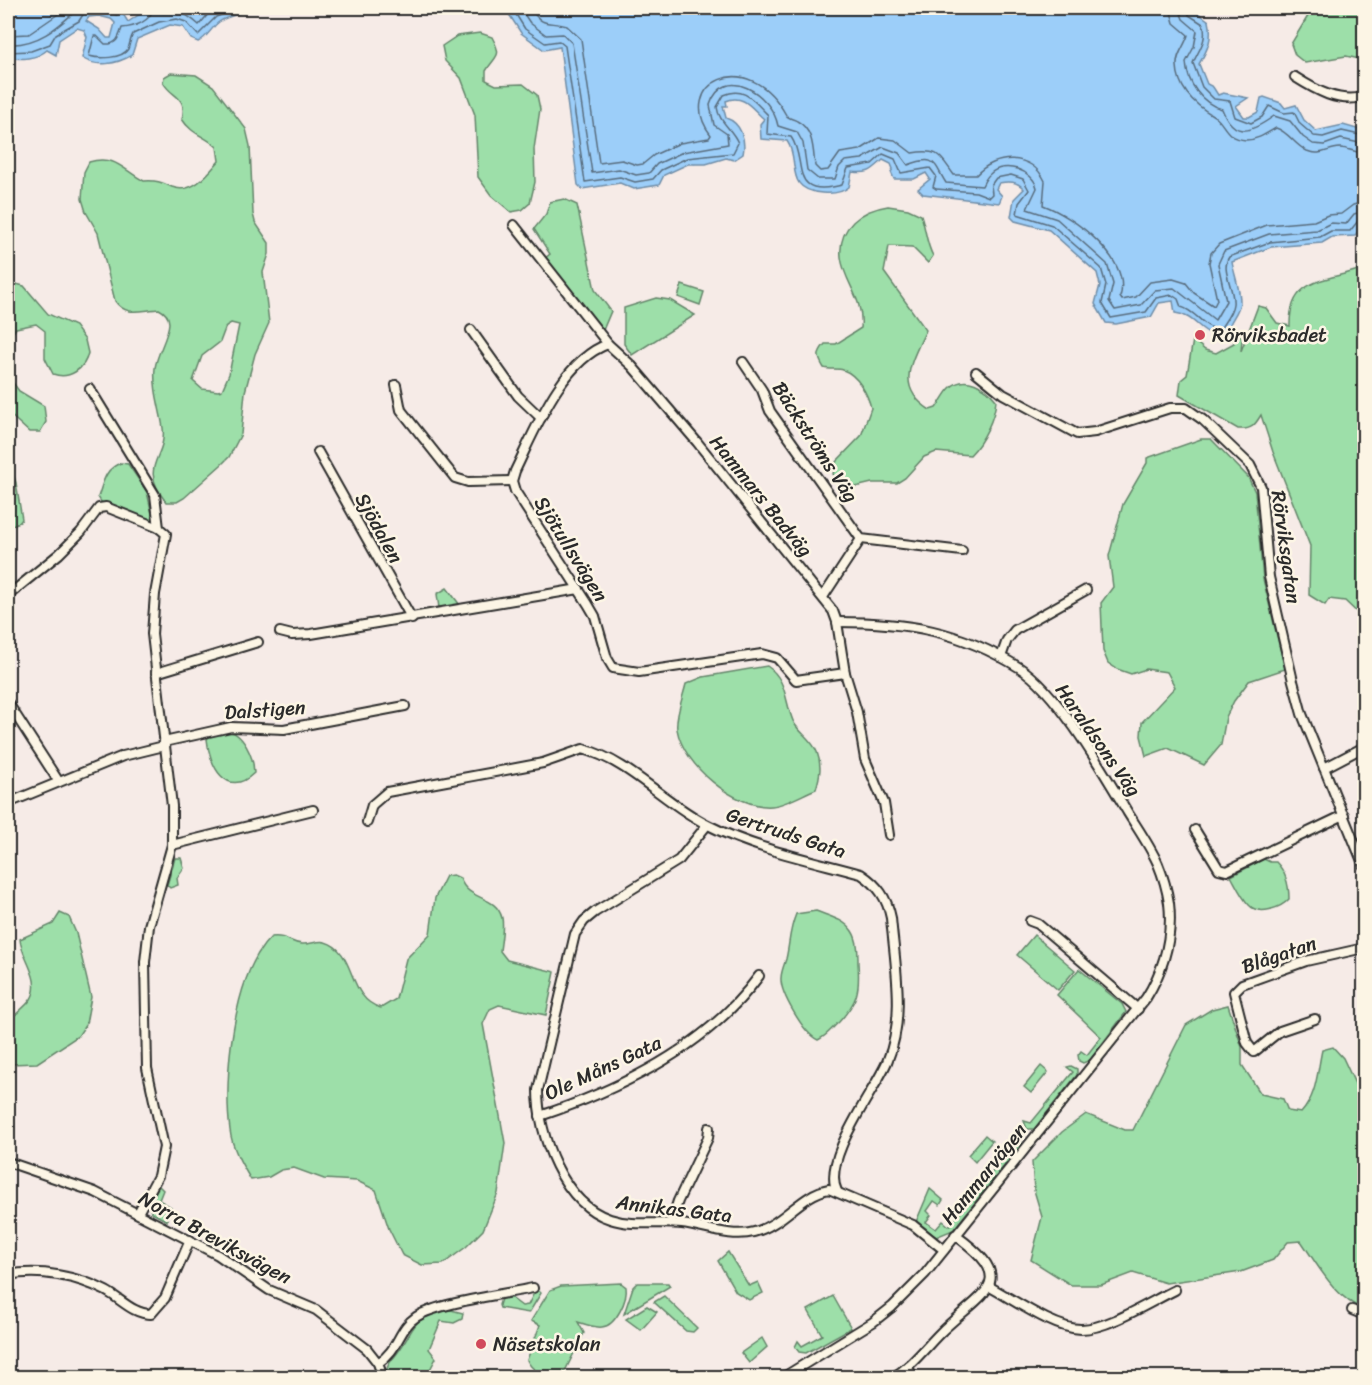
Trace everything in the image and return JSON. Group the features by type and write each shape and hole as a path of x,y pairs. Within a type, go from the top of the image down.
{"street":[{"path":"1295,77 1330,96 1343,99 1365,97"},
{"name":"Hammars Badväg","path":"514,225 608,344 632,366 697,442 823,597 837,622 845,673 857,712 865,759 887,812 889,835"},
{"path":"471,330 518,396 541,418"},
{"name":"Sjötullsvägen","path":"608,344 600,347 579,364 556,392 541,418 512,481 515,491 595,616 607,658 618,670 639,672 762,654 777,658 796,680 845,673"},
{"name":"Bäckströms Väg","path":"743,362 762,390 770,411 861,540"},
{"name":"Rörviksgatan","path":"976,372 996,390 1077,434 1095,432 1170,408 1186,408 1203,420 1250,465 1261,487 1269,577 1302,714 1362,853 1365,866"},
{"path":"396,385 401,410 434,450 450,475 468,482 512,481"},
{"path":"90,389 154,495 159,528"},
{"name":"Sjödalen","path":"318,452 412,619"},
{"path":"11,593 59,554 81,532 99,508 106,507 164,531 167,539 153,608 156,673 172,806 172,845 149,926 145,962 147,1068 163,1132 164,1152 158,1176 138,1213"},
{"path":"823,597 861,540 962,551"},
{"path":"280,632 292,635 311,634 412,619 579,589"},
{"path":"1001,657 1007,640 1015,630 1086,590"},
{"name":"Haraldsons Väg","path":"837,622 917,626 952,636 1001,657 1029,675 1088,748 1152,851 1162,873 1169,904 1167,949"},
{"path":"156,673 258,642"},
{"path":"8,703 59,782"},
{"name":"Dalstigen","path":"8,803 136,752 231,727 277,730 405,706"},
{"path":"1324,768 1365,747"},
{"name":"Gertruds Gata","path":"367,822 372,806 387,792 553,761 583,749 638,777 707,825 751,843 861,874 878,888 887,902 891,918 896,977 897,1029 887,1063 839,1153 833,1180 837,1191"},
{"path":"172,845 313,810"},
{"path":"1196,830 1219,870 1227,871 1344,815"},
{"name":"Annikas Gata","path":"707,825 680,860 595,912 584,921 575,934 540,1077 540,1116 549,1146 563,1175 589,1209 607,1218 623,1222 671,1222 732,1233 756,1232 776,1222 816,1193 829,1189 837,1191"},
{"path":"1030,921 1038,924 1138,1009"},
{"name":"Blågatan","path":"1315,1019 1280,1031 1254,1052 1247,1042 1234,992 1242,984 1306,962 1365,948"},
{"name":"Hammarvägen","path":"782,1377 892,1307 944,1250 1138,1009 1156,982 1167,949"},
{"name":"Ole Måns Gata","path":"540,1116 612,1086 671,1056 737,1002 759,976"},
{"path":"671,1222 678,1201 708,1138 709,1128"},
{"name":"Norra Breviksvägen","path":"8,1162 95,1192 190,1240 268,1290 307,1305 332,1321 367,1349 378,1363 383,1377"},
{"path":"837,1191 913,1226 944,1250"},
{"path":"892,1377 908,1369 939,1334 981,1298 990,1287 991,1275 985,1258 956,1235"},
{"path":"8,1275 36,1271 56,1275 102,1289 134,1310 151,1314 165,1298 190,1240"},
{"path":"990,1287 1065,1327 1082,1329 1103,1324 1175,1290"},
{"path":"378,1363 391,1354 410,1322 423,1313 444,1306 533,1288"},
{"path":"1352,1310 1365,1315"},
{"path":"908,1369 915,1377"}],"green space":[{"path":"1307,8 1364,8 1364,60 1346,56 1305,63 1295,55 1291,44 1308,16"},
{"path":"480,33 492,37 498,53 486,71 486,80 496,85 523,84 537,95 540,109 534,149 535,182 530,203 522,210 511,212 491,195 478,177 475,115 461,78 445,61 442,46 457,36"},
{"path":"171,73 196,75 213,86 246,129 250,146 253,214 255,222 269,243 269,254 263,272 269,323 255,354 245,392 241,434 229,457 177,502 166,502 158,489 153,470 163,439 155,368 168,329 168,318 159,309 129,311 115,301 98,233 86,212 82,199 84,172 89,162 106,160 113,162 144,181 158,182 179,189 199,182 219,161 217,147 194,132 182,119 183,105 166,87 163,82 164,77","holes":["231,323 239,325 229,374 222,390 202,389 193,381 202,356 220,342 226,326"]},
{"path":"564,199 577,205 595,290 611,311 603,330 544,259 550,254 534,229 546,214 550,202"},
{"path":"888,206 908,209 921,215 933,256 928,263 912,247 889,246 884,272 926,330 909,373 912,392 930,410 936,408 948,390 956,384 969,382 992,395 996,400 995,407 988,429 970,455 936,452 924,457 905,478 897,483 872,483 847,489 833,474 836,462 861,436 871,408 858,381 843,370 824,368 819,359 819,353 825,344 836,344 861,328 860,308 841,257 843,237 847,229 860,216"},
{"path":"1364,268 1364,619 1345,601 1329,599 1325,605 1309,595 1310,546 1261,415 1252,426 1247,429 1238,429 1179,395 1181,380 1187,375 1193,340 1205,350 1216,353 1234,343 1234,332 1237,329 1242,339 1241,351 1258,306 1266,308 1277,323 1290,326 1291,310 1303,289 1324,279"},
{"path":"8,284 24,286 48,314 75,326 85,340 88,353 84,364 75,372 65,376 53,374 45,358 45,331 36,324 16,328 8,340"},
{"path":"682,285 704,292 700,305 678,297"},
{"path":"656,298 670,300 695,315 632,355 624,344 624,308"},
{"path":"8,376 19,391 44,406 46,422 40,432 29,432 8,413"},
{"path":"1201,439 1211,439 1248,477 1255,492 1263,579 1285,669 1249,681 1234,701 1226,717 1221,745 1204,765 1168,748 1146,756 1141,736 1142,722 1175,687 1167,672 1146,669 1131,674 1108,663 1103,651 1101,603 1113,587 1109,556 1123,504 1147,463 1147,458"},
{"path":"8,458 16,483 22,519 8,527"},
{"path":"121,463 128,464 147,492 154,523 101,502 98,497 108,472"},
{"path":"447,588 460,605 439,608 437,594"},
{"path":"767,666 779,678 794,723 815,748 820,766 816,789 789,802 772,806 742,800 713,782 689,757 681,743 677,729 678,713 686,684 703,677"},
{"path":"226,731 238,735 252,760 254,773 235,783 221,776 215,768 208,749 207,739 211,735"},
{"path":"175,858 181,858 184,868 177,878 178,885 170,888 167,885"},
{"path":"1264,859 1276,862 1285,874 1289,899 1270,910 1258,910 1249,905 1231,876"},
{"path":"453,875 460,878 469,891 499,910 503,926 500,951 507,960 555,972 546,1015 499,1005 490,1009 483,1024 505,1143 498,1193 483,1230 466,1247 443,1264 422,1265 402,1255 389,1229 376,1190 357,1181 324,1179 294,1168 281,1170 269,1177 251,1180 231,1137 228,1109 230,1056 239,1001 258,954 271,937 281,937 302,944 325,942 335,947 348,964 362,995 370,1003 381,1008 396,999 406,959 430,934 435,898 446,876"},
{"path":"816,911 840,921 852,931 857,946 859,973 858,988 850,1008 829,1032 818,1040 806,1030 794,1012 784,993 781,978 796,914"},
{"path":"60,913 69,917 76,933 91,997 86,1024 78,1036 37,1063 11,1064 8,1054 8,1023 29,1002 34,991 33,976 20,939 53,924"},
{"path":"1034,935 1075,970 1058,990 1017,955"},
{"path":"1079,969 1122,1004 1126,1012 1090,1060 1083,1063 1079,1061 1078,1055 1081,1051 1087,1055 1101,1037 1057,995"},
{"path":"1228,1005 1242,1047 1242,1065 1261,1094 1283,1099 1288,1111 1301,1113 1313,1091 1322,1050 1333,1047 1343,1058 1364,1103 1364,1309 1336,1290 1301,1241 1288,1242 1273,1260 1241,1272 1166,1283 1133,1273 1101,1285 1071,1285 1031,1260 1042,1217 1034,1190 1032,1162 1062,1132 1086,1114 1125,1130 1133,1130 1186,1025 1212,1009"},
{"path":"1041,1066 1048,1072 1031,1093 1024,1087"},
{"path":"1067,1067 1077,1069 1077,1075 1034,1129 1027,1129 1024,1121 1031,1123 1073,1072"},
{"path":"1016,1133 1022,1137 1021,1145 953,1230 936,1237 916,1222 930,1189 943,1200 940,1205 934,1201 927,1211 931,1215 926,1222 936,1229 943,1221 949,1226 1018,1140 1012,1135"},
{"path":"985,1135 992,1141 975,1162 968,1155"},
{"path":"159,1186 163,1190 159,1200 171,1207 167,1213 167,1221 152,1213 148,1206"},
{"path":"728,1252 749,1286 758,1282 763,1293 749,1300 736,1292 718,1261"},
{"path":"621,1283 626,1287 625,1298 612,1322 599,1327 578,1322 584,1333 563,1375 542,1373 530,1365 527,1360 540,1325 531,1321 550,1290 561,1286"},
{"path":"637,1283 668,1283 670,1286 624,1314 633,1287"},
{"path":"538,1290 541,1293 529,1313 500,1308 501,1299 510,1297 522,1306 528,1305 535,1291"},
{"path":"664,1296 697,1328 693,1332 686,1331 654,1302"},
{"path":"833,1296 851,1328 806,1353 799,1352 795,1347 798,1341 802,1346 822,1335 808,1310"},
{"path":"647,1306 657,1312 641,1330 626,1319"},
{"path":"451,1310 463,1313 462,1319 454,1323 441,1321 429,1349 436,1358 426,1377 387,1377 389,1364 417,1323 429,1315"},
{"path":"762,1338 767,1347 749,1363 741,1353"}],"water":[{"path":"8,8 124,8 126,10 123,14 128,22 149,8 248,8 219,22 198,42 191,39 183,27 170,25 137,39 132,55 114,63 100,64 82,58 87,37 84,30 77,28 59,40 56,55 47,50 28,58 8,57","holes":["99,16 111,19 115,23 111,38 107,38 99,29 86,21 89,17"]},
{"path":"505,8 1191,8 1209,21 1209,43 1199,64 1207,84 1213,87 1218,95 1223,93 1248,98 1236,106 1244,117 1258,112 1261,98 1264,97 1281,103 1285,108 1296,105 1304,120 1316,131 1343,125 1364,131 1364,221 1355,236 1332,237 1322,243 1271,247 1232,262 1240,301 1238,310 1229,325 1228,333 1211,334 1190,319 1175,313 1173,301 1159,303 1151,317 1116,324 1106,323 1095,304 1100,285 1097,273 1049,230 1015,221 1011,217 1014,199 1024,189 1019,184 999,183 996,189 1002,196 999,203 923,194 918,189 930,179 926,173 914,179 894,179 891,164 883,160 869,171 852,172 849,187 843,191 822,193 810,191 797,181 791,149 787,141 761,139 760,124 764,119 748,104 738,99 726,101 727,106 723,106 726,118 739,128 743,138 743,154 734,160 726,158 706,164 688,164 664,175 659,185 634,189 620,183 582,189 578,185 560,47 544,50 521,33"}],"place":[{"name":"Rörviksbadet","path":"1200,335"},
{"name":"Näsetskolan","path":"481,1344"}]}
